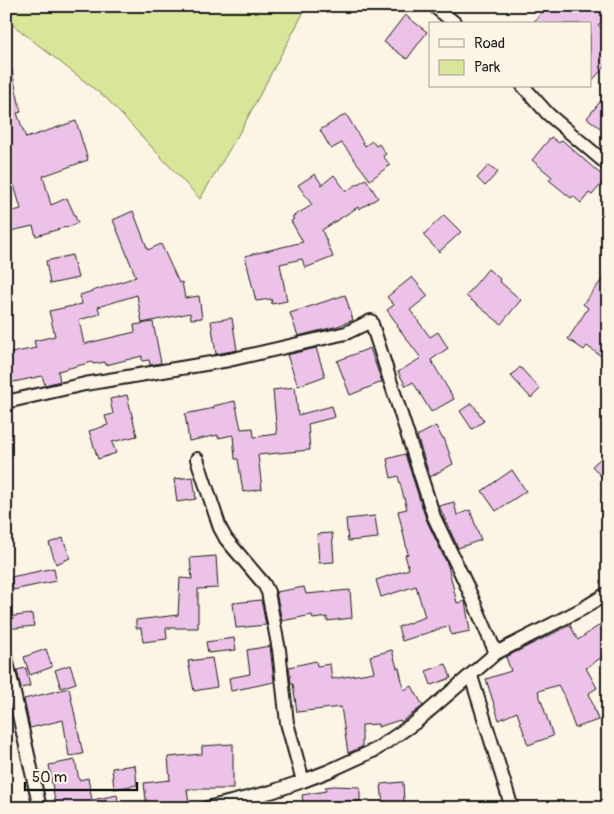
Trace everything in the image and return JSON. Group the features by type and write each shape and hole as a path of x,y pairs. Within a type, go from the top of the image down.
{"street":[{"path":"434,6 454,22"},
{"path":"525,88 548,114 608,165"},
{"path":"6,402 85,384 229,360 346,332 371,321 434,517 496,653"},
{"path":"197,459 220,528 226,539 264,584 268,592 279,650 287,723 303,781"},
{"path":"207,808 271,792 303,781 375,750 416,722 496,653 582,609 608,593"},
{"path":"6,658 40,808"},
{"path":"471,676 512,808"}],"green space":[{"path":"6,6 307,6 241,130 200,199 107,99 13,25 6,29"}],"building":[{"path":"547,6 608,6 608,15 598,25 608,33 608,63 592,81 592,22 534,22"},
{"path":"405,15 427,32 407,59 384,42"},
{"path":"11,67 21,112 17,113 26,138 76,121 88,160 43,176 51,205 67,198 78,223 36,236 33,226 6,232 6,213 21,209 14,185 9,187 6,179 6,68"},
{"path":"608,92 608,134 587,118"},
{"path":"346,114 365,146 372,141 376,146 379,144 386,154 383,156 390,165 370,180 342,143 331,149 320,130"},
{"path":"551,137 559,143 562,140 606,179 592,195 589,193 581,203 573,196 571,198 549,180 552,177 532,160"},
{"path":"489,165 498,172 485,186 477,178"},
{"path":"315,174 322,185 334,175 346,191 366,179 378,198 359,209 358,207 322,230 333,257 305,268 302,259 280,264 287,301 272,304 271,299 256,301 245,256 303,242 291,221 294,219 292,217 312,205 298,185"},
{"path":"133,211 148,250 161,244 179,283 182,282 185,298 199,296 202,318 191,319 190,313 142,323 137,295 98,307 100,314 79,320 84,344 135,332 134,325 153,322 161,363 150,365 149,360 142,361 142,356 106,365 105,362 93,364 92,362 58,371 60,381 45,385 42,376 9,383 6,371 6,354 36,348 34,341 55,336 49,311 82,304 80,295 136,277 113,220"},
{"path":"444,215 461,232 439,252 423,235"},
{"path":"72,255 78,278 50,284 46,261"},
{"path":"488,269 521,300 501,324 466,296"},
{"path":"608,272 608,361 587,346 584,350 568,339 588,308 583,304"},
{"path":"412,277 428,296 410,310 430,337 438,332 448,348 431,360 454,399 431,412 413,382 406,386 398,372 421,358 387,310 394,305 387,297"},
{"path":"345,295 353,320 338,326 298,336 290,313"},
{"path":"232,318 237,350 216,354 211,321"},
{"path":"316,348 325,376 298,386 287,355"},
{"path":"370,348 382,382 350,395 337,361"},
{"path":"520,367 540,389 531,398 511,376"},
{"path":"295,387 298,415 332,406 335,417 308,424 310,450 258,455 262,489 243,492 238,459 235,459 233,435 218,438 218,435 189,441 185,414 235,401 241,429 253,428 254,437 277,434 273,390"},
{"path":"127,395 137,436 112,442 116,453 98,459 89,431 108,425 105,416 113,414 110,399"},
{"path":"472,403 484,421 472,429 460,411"},
{"path":"436,426 442,438 444,438 453,464 430,477 417,436"},
{"path":"608,452 608,484 592,466"},
{"path":"405,454 426,519 448,566 457,603 465,601 470,631 451,635 449,626 402,641 398,627 425,617 416,586 381,597 376,580 409,569 405,555 408,554 398,511 407,509 398,476 391,478 387,459"},
{"path":"512,470 526,491 496,511 482,491"},
{"path":"193,477 196,499 177,502 174,479"},
{"path":"454,502 457,515 470,510 481,540 458,548 439,506"},
{"path":"375,516 378,538 348,541 346,519"},
{"path":"332,533 334,562 319,563 317,534"},
{"path":"63,538 70,558 56,564 49,543"},
{"path":"216,556 218,588 198,589 198,628 166,628 167,639 143,642 141,628 136,628 136,620 178,615 180,578 192,579 190,558"},
{"path":"54,568 56,581 13,590 11,577"},
{"path":"304,587 306,594 350,590 352,618 327,621 327,617 313,619 312,615 282,621 276,592"},
{"path":"261,600 266,625 236,628 233,603"},
{"path":"32,614 34,626 6,629 6,617"},
{"path":"608,619 608,653 586,668 597,688 589,693 598,720 575,728 558,685 538,691 553,736 528,745 517,712 499,720 486,679 511,671 506,657 570,625 578,640"},
{"path":"234,638 236,650 208,653 206,642"},
{"path":"270,646 274,682 231,691 229,678 250,674 247,650"},
{"path":"46,649 52,667 30,675 24,657"},
{"path":"392,650 397,668 399,668 404,690 412,686 423,706 401,722 400,720 378,727 378,724 362,725 362,747 348,753 341,707 297,712 289,667 316,661 317,666 330,664 332,679 374,672 370,656"},
{"path":"212,658 217,687 194,691 188,661"},
{"path":"446,664 451,678 431,685 426,671"},
{"path":"70,665 76,683 61,688 55,670"},
{"path":"26,668 30,686 21,688 17,670"},
{"path":"69,688 83,754 69,756 63,720 30,728 24,699"},
{"path":"233,744 233,789 187,789 189,804 147,808 144,783 170,780 168,757 202,754 202,746"},
{"path":"75,760 79,780 88,778 92,800 117,795 119,808 56,808 49,765"},
{"path":"135,765 137,785 114,789 112,768"},
{"path":"403,782 404,803 383,805 381,784"},
{"path":"325,787 360,787 360,801 332,801 334,808 304,808 302,795 326,791"}]}
